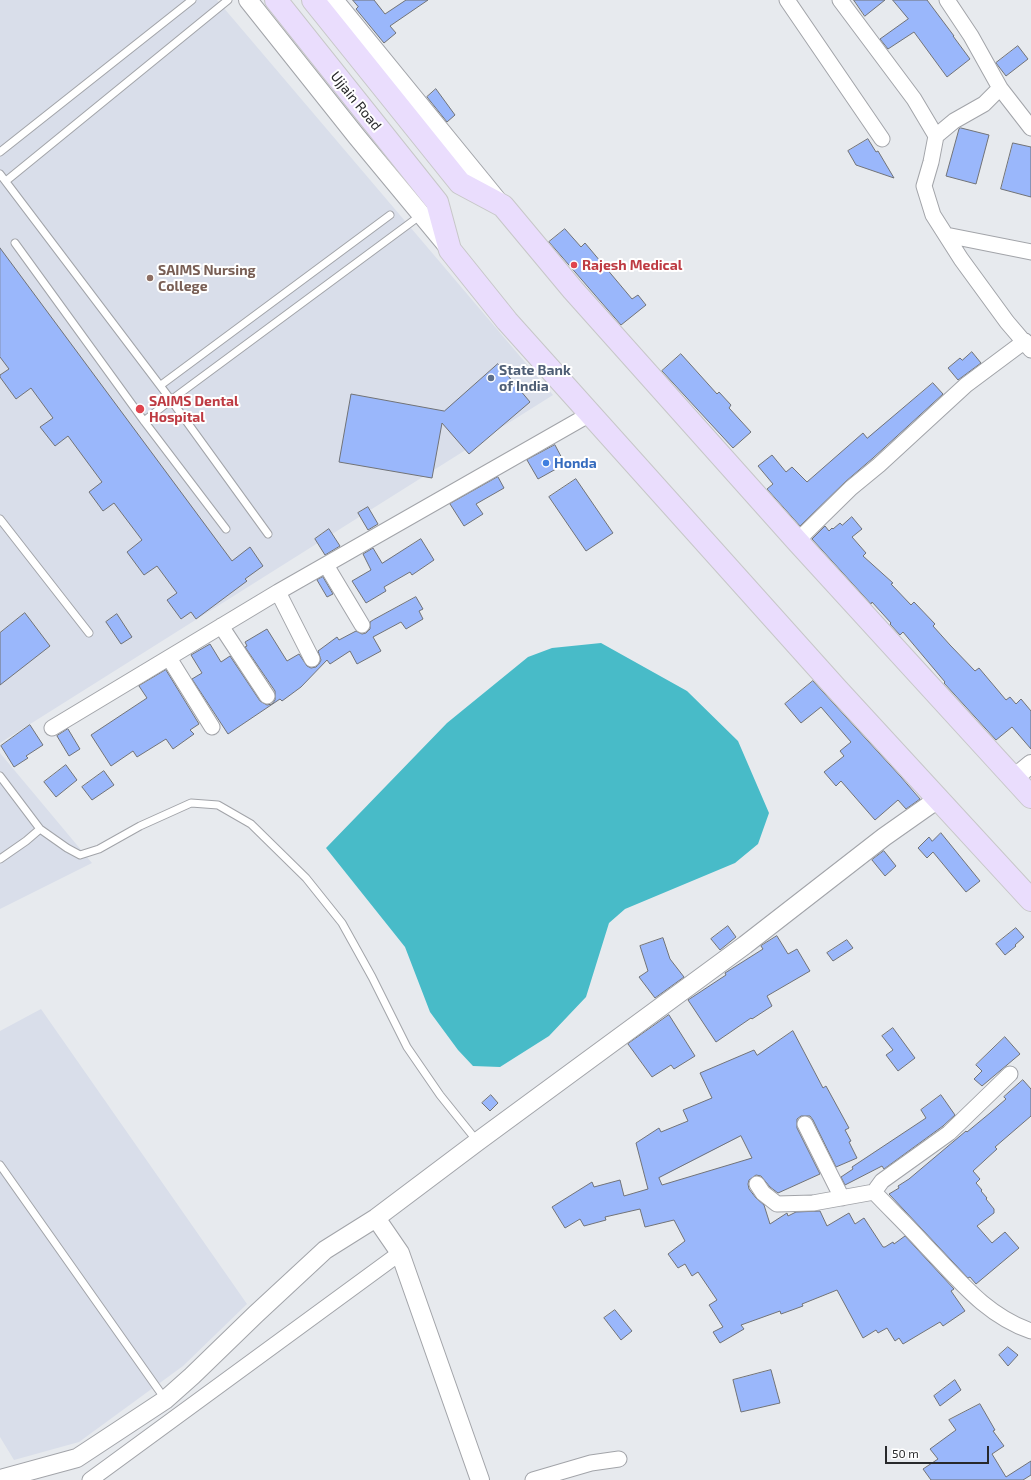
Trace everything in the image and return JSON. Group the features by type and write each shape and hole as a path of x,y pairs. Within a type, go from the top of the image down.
{"main road":[{"name":"Ujjain Road","path":"276,0 429,208"},
{"name":"Ujjain Road","path":"313,0 460,183 503,206"},
{"path":"503,206 574,290 797,541 1031,797"},
{"path":"429,208 450,250 507,321 836,688 1031,900"}],"street":[{"path":"248,0 357,137 429,208"},
{"path":"334,0 503,206"},
{"path":"787,0 882,139"},
{"path":"840,0 914,99 936,136"},
{"path":"947,0 971,36 1000,88 1031,128"},
{"path":"797,541 851,488 879,465 966,385 1028,346 1007,322 961,259 933,215 924,186 931,162 936,136 954,121 984,104 1000,88"},
{"path":"946,235 1031,252"},
{"path":"52,728 278,592 590,414"},
{"path":"326,564 362,625"},
{"path":"278,592 312,659"},
{"path":"221,626 267,696"},
{"path":"169,658 212,726"},
{"path":"1014,778 1031,764"},
{"path":"0,1479 77,1458 165,1400 325,1250 376,1218 700,978 884,837 938,799"},
{"path":"757,1184 763,1193 778,1204 813,1203 874,1192 882,1181 949,1133 1010,1074"},
{"path":"806,1124 842,1198"},
{"path":"874,1192 973,1296 992,1312 1016,1326 1031,1331"},
{"path":"376,1218 400,1253 480,1480"},
{"path":"90,1480 400,1253"},
{"path":"533,1480 591,1463 619,1459"}],"lane":[{"path":"0,152 192,0"},
{"path":"6,181 228,0"},
{"path":"0,174 161,385 268,534"},
{"path":"144,421 429,208"},
{"path":"161,385 390,215"},
{"path":"14,243 144,421 226,529"},
{"path":"0,519 89,633"},
{"path":"0,776 40,829 67,848 80,855 99,849 140,826 191,803 218,805 251,824 306,878 342,923 372,977 407,1047 440,1095 477,1142"},
{"path":"0,859 40,829"},
{"path":"0,1165 165,1400"}],"shaded area":[{"path":"0,0 217,0 553,395 0,743"},
{"path":"0,753 92,863 0,909"},
{"path":"41,1009 247,1304 183,1366 79,1442 14,1460 0,1437 0,1031"}],"water":[{"path":"601,643 687,691 738,741 769,813 758,844 735,863 625,909 609,923 586,997 549,1036 500,1067 473,1066 458,1050 430,1012 405,947 326,848 447,723 528,657 552,648"}],"building":[{"path":"353,0 374,0 385,14 406,0 428,0 390,26 396,33 384,43 356,9 358,7"},
{"path":"854,0 885,0 865,16"},
{"path":"893,0 927,0 970,59 947,77 914,32 888,49 880,39 908,19"},
{"path":"1018,46 1028,59 1006,76 996,63"},
{"path":"436,89 455,115 447,122 427,97"},
{"path":"961,128 989,135 976,184 946,176 959,129"},
{"path":"868,139 876,152 878,151 894,178 856,165 848,151"},
{"path":"1013,143 1031,147 1031,197 1001,189"},
{"path":"565,229 581,247 585,243 632,299 638,295 646,305 621,325 549,242"},
{"path":"0,248 232,561 250,547 263,566 245,579 247,581 196,619 191,612 181,619 167,600 177,593 157,566 144,575 127,552 142,540 114,503 103,511 89,492 102,482 68,436 55,446 40,427 53,418 31,388 16,399 0,377 0,375 9,369 0,357"},
{"path":"972,352 981,363 958,380 948,368 960,358 962,360"},
{"path":"681,354 717,394 719,392 731,405 729,408 751,432 733,448 662,371"},
{"path":"498,364 530,402 469,454 442,423 432,478 339,462 351,394 444,411"},
{"path":"933,383 943,394 845,482 800,526 767,489 773,484 758,466 772,455 786,472 792,467 807,482 863,433 867,438"},
{"path":"555,445 565,464 538,479 527,460"},
{"path":"498,477 504,488 476,504 483,514 464,526 450,504"},
{"path":"576,479 613,533 586,551 549,497"},
{"path":"368,507 378,524 368,530 358,513"},
{"path":"852,517 862,529 852,537 866,553 863,556 893,583 891,584 911,605 914,602 935,624 933,626 950,645 975,671 979,668 1006,700 1010,697 1016,704 1021,699 1031,711 1031,749 1012,727 996,740 944,683 945,682 903,632 900,635 872,602 871,604 812,539 825,526 829,531 840,523 842,525"},
{"path":"329,529 340,546 325,555 315,539"},
{"path":"421,539 434,560 412,575 410,572 384,587 386,591 366,603 352,581 371,570 363,554 373,548 382,563"},
{"path":"323,577 333,594 327,597 317,580"},
{"path":"416,597 423,609 419,611 423,619 406,629 401,622 373,637 381,651 357,664 350,651 330,664 327,660 301,687 282,701 280,699 228,734 192,679 202,673 191,655 210,644 221,662 230,656 260,701 267,705 272,704 275,700 275,691 245,647 247,646 245,642 267,629 287,661 299,654 307,666 311,668 316,667 321,660 318,651 337,637 339,640 356,631 362,634 366,633 370,629 370,622"},
{"path":"25,613 50,646 0,685 0,633"},
{"path":"117,614 132,637 121,644 106,622"},
{"path":"166,670 199,724 190,730 194,734 173,749 166,739 137,757 133,751 111,766 91,735 147,698 139,686"},
{"path":"813,681 920,799 906,809 898,800 875,820 841,781 836,786 824,772 844,756 840,751 851,742 821,707 801,723 785,704"},
{"path":"30,725 43,745 26,756 28,758 14,767 1,746"},
{"path":"68,729 80,749 69,756 57,736"},
{"path":"66,765 77,780 56,797 44,782"},
{"path":"104,771 114,785 92,800 82,787"},
{"path":"941,833 980,881 966,892 933,852 927,858 918,848 929,837 932,841"},
{"path":"884,851 896,866 885,876 872,860"},
{"path":"728,926 736,937 720,950 711,939"},
{"path":"1016,928 1024,937 1005,955 996,944"},
{"path":"777,936 788,954 797,949 810,971 767,996 772,1006 752,1019 751,1018 716,1042 688,1000 726,975 725,973 763,949 761,946"},
{"path":"663,938 670,959 684,977 655,998 639,977 648,971 640,946"},
{"path":"847,940 853,948 833,961 827,953"},
{"path":"669,1015 695,1056 674,1069 671,1065 652,1077 628,1044"},
{"path":"893,1028 915,1058 898,1071 886,1055 893,1050 882,1036"},
{"path":"793,1031 823,1088 826,1086 849,1128 845,1130 857,1158 836,1167 810,1116 801,1116 797,1119 797,1128 820,1174 778,1193 770,1187 761,1176 756,1175 749,1180 749,1189 764,1205 770,1224 787,1213 788,1216 796,1212 820,1211 827,1226 849,1213 855,1224 864,1218 883,1247 893,1242 894,1244 905,1236 954,1289 951,1291 965,1311 943,1326 940,1322 903,1344 899,1338 895,1341 887,1328 878,1333 876,1330 863,1338 837,1290 802,1304 803,1306 781,1314 780,1311 741,1325 744,1329 720,1343 713,1332 723,1327 709,1305 717,1300 698,1272 692,1276 685,1264 678,1268 668,1254 685,1241 674,1220 645,1227 640,1209 605,1217 606,1220 584,1226 580,1219 565,1228 552,1207 592,1182 594,1187 620,1180 624,1196 648,1189 636,1143 659,1128 661,1132 688,1121 683,1110 712,1098 700,1073 754,1050 757,1055","holes":["741,1136 752,1158 662,1185 659,1178"]},
{"path":"1005,1037 1020,1054 982,1086 974,1079 982,1071 976,1065"},
{"path":"1023,1080 1031,1089 1031,1116 995,1147 997,1149 973,1171 980,1179 976,1183 994,1209 994,1213 977,1226 992,1243 1005,1232 1019,1248 976,1284 970,1277 967,1277 889,1194 899,1188 898,1186 909,1179 966,1131 967,1132 990,1113 1006,1099 1004,1097"},
{"path":"491,1095 498,1103 490,1111 482,1103"},
{"path":"941,1095 955,1115 943,1126 884,1169 882,1166 845,1185 841,1177 853,1169 852,1167 926,1118 921,1110"},
{"path":"615,1310 632,1331 621,1340 604,1318"},
{"path":"1008,1347 1018,1355 1008,1366 999,1355"},
{"path":"771,1370 780,1403 741,1412 733,1380"},
{"path":"955,1380 961,1390 940,1406 934,1396"},
{"path":"980,1404 995,1430 993,1431 1004,1446 992,1454 1006,1477 1031,1461 1031,1475 1023,1480 931,1480 923,1469 938,1459 930,1449 956,1430 949,1420"}],"place":[{"name":"Rajesh Medical","path":"574,265"},
{"name":"SAIMS Nursing College","path":"150,278"},
{"name":"State Bank of India","path":"491,378"},
{"name":"SAIMS Dental Hospital","path":"140,409"},
{"name":"Honda","path":"546,463"}]}
